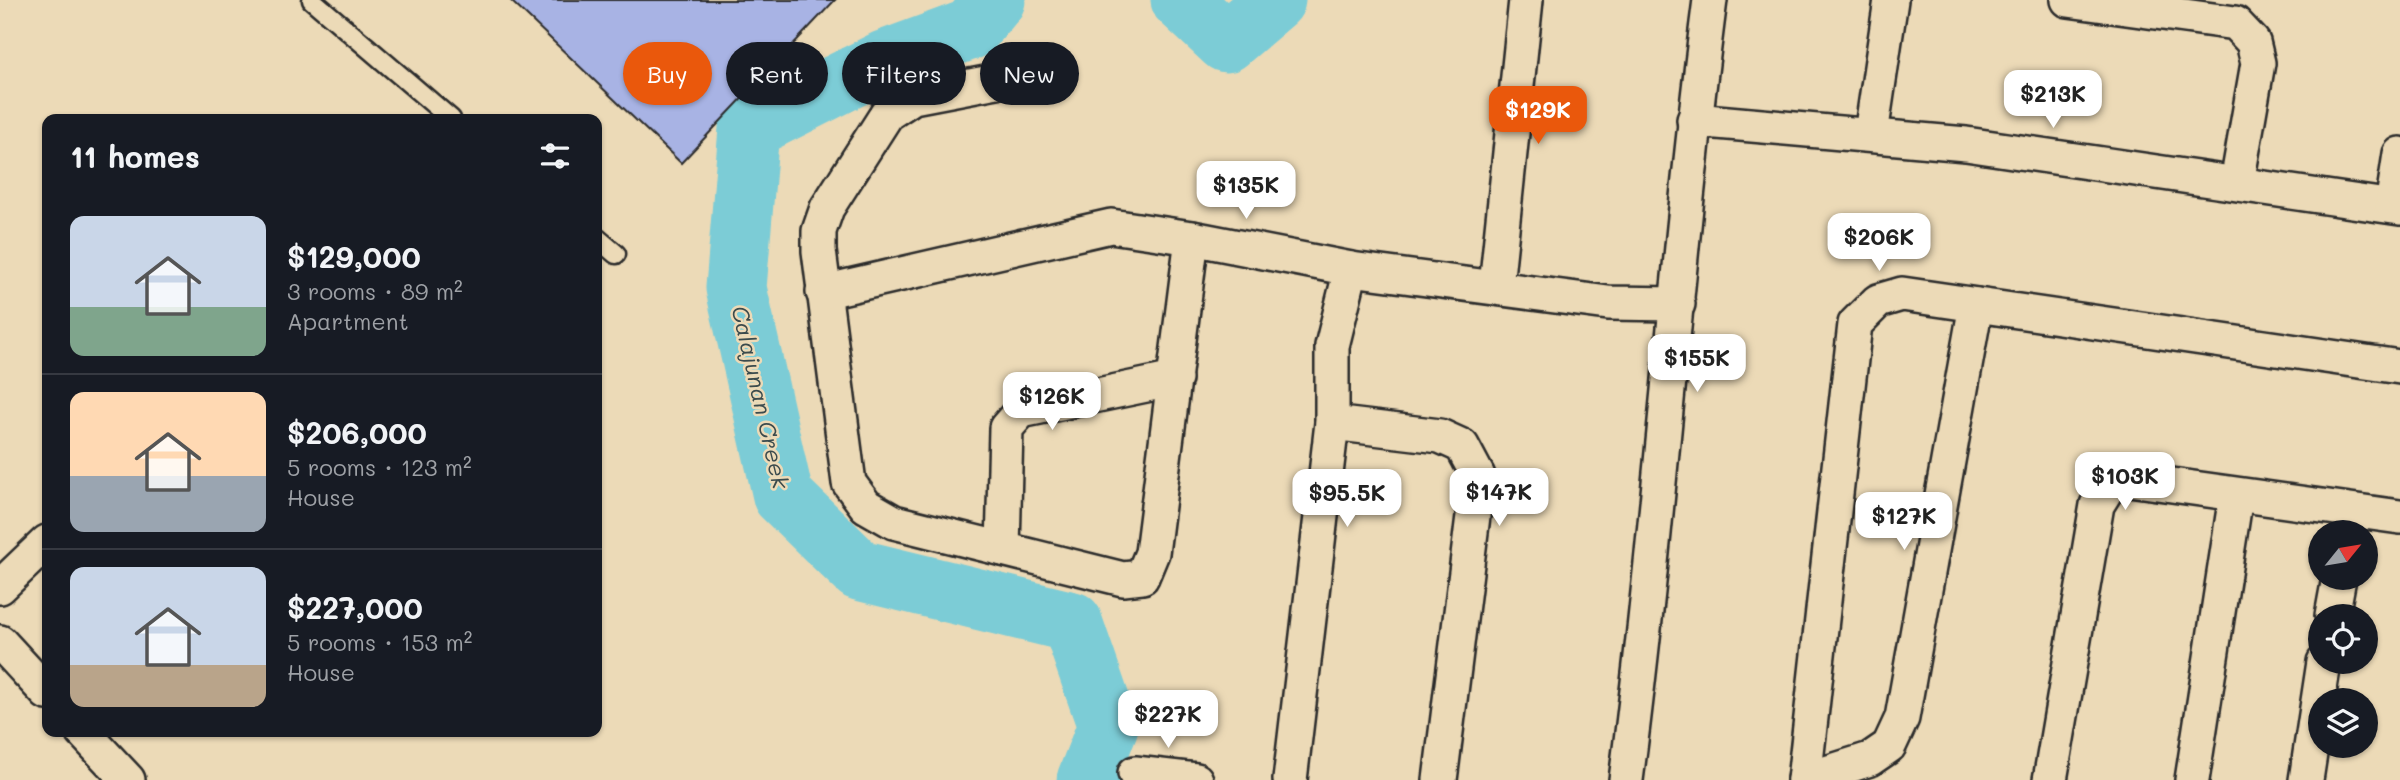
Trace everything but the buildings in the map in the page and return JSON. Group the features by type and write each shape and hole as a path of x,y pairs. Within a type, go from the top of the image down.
{"street":[{"path":"1496,286 1526,0"},
{"path":"1626,780 1647,624 1694,120 1710,0"},
{"path":"1871,134 1891,0"},
{"path":"2068,0 2235,23 2253,43 2258,64 2237,183"},
{"path":"980,84 913,97 887,114 827,208 819,231 823,292 849,483 866,506 894,522 1123,579 1142,577 1152,553 1192,238"},
{"path":"1694,120 1871,134 1966,145 2396,207 2400,154"},
{"path":"823,292 1111,226 1192,238 1351,269 1496,286 1608,303 1678,304"},
{"path":"1290,780 1332,423 1332,346 1351,269"},
{"path":"1976,304 1902,718 1889,746 1870,759 1804,780 1855,324 1878,301 1902,294 1976,304 2400,367"},
{"path":"1003,549 1006,428 1021,411 1175,379"},
{"path":"1332,423 1440,436 1462,446 1478,476 1440,780"},
{"path":"2050,780 2097,505 2110,484 2129,479 2235,496 2344,520"},
{"path":"2192,780 2235,496"},
{"path":"2362,520 2400,517"},
{"path":"0,587 42,547"},
{"path":"0,642 42,688"},
{"path":"2305,780 2322,674"},
{"path":"88,737 128,780"},
{"path":"1135,774 1196,780"}],"lane":[{"path":"312,0 446,114"},
{"path":"602,242 616,254"}],"waterway":[{"name":"Calajunan Creek","path":"995,0 971,29 884,61 749,129 736,288 783,496 859,570 1072,622 1108,726 1087,780"},
{"name":"Calajunan Creek","path":"1181,0 1226,42 1275,0"}]}
